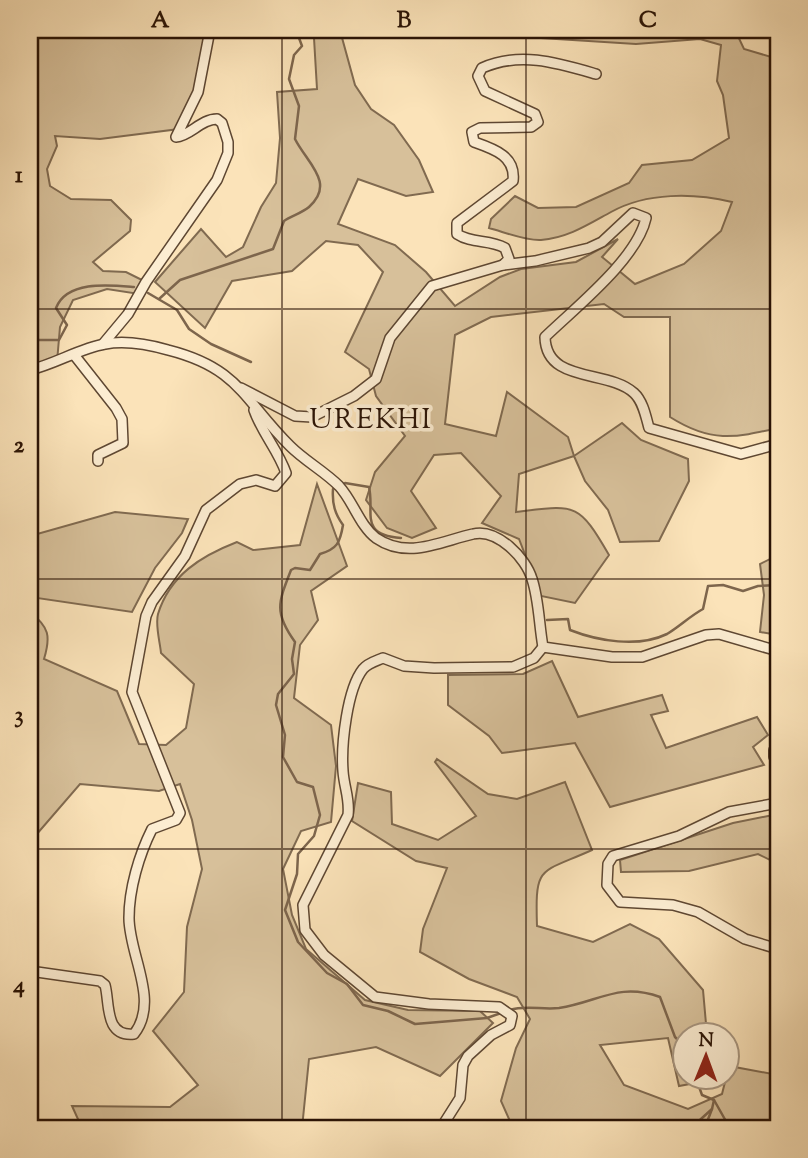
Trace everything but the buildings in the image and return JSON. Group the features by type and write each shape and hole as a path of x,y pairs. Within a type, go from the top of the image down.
{"street":[{"path":"103,344 122,322 146,282 194,217 217,180 228,152 225,130 217,119 211,119 176,137 198,92 210,30"},
{"path":"503,265 509,259 505,248 497,243 468,241 457,234 457,223 513,181 514,170 508,158 474,142 472,132 480,128 531,127 538,122 535,114 485,91 478,76 482,68 497,61 527,59 550,61 596,74"},
{"path":"30,370 103,344 148,345 211,364 241,388 295,416 312,417 354,396 376,379 390,338 432,286 503,265 535,261 589,248 602,242 633,213 646,218 642,235 599,288 545,337 545,352 552,360 575,373 605,379 634,392 649,428 661,433 681,436 741,454 778,444"},
{"path":"75,356 122,419 123,443 102,451 98,461"},
{"path":"241,388 293,449 338,485 376,538 418,549 476,533 501,540 518,556 532,577 543,647 534,658 513,667 404,666 383,658 365,666 355,682 349,708 343,771 349,802 348,815 303,905 304,930 317,947 375,997 429,1004 499,1007 512,1016 510,1025 491,1035 468,1056 463,1065 460,1098 441,1128"},
{"path":"30,971 100,981 107,993 108,1016 115,1027 127,1035 134,1034 139,1028 143,1011 142,985 130,935 132,890 152,829 177,820 180,813 132,692 137,662 152,602 186,555 206,510 240,484 256,481 275,486 286,473 280,457 262,432 250,399"},
{"path":"543,647 612,657 642,657 706,635 719,634 778,651"},
{"path":"778,746 774,750 774,757 778,761"},
{"path":"778,803 729,813 679,836 613,856 608,863 607,885 620,902 673,905 698,912 745,939 778,949"}],"shaded area":[{"path":"30,30 210,30 203,67 179,129 100,139 55,136 57,146 47,169 50,186 71,199 111,200 131,220 130,231 93,262 103,271 126,272 146,282 139,294 107,289 73,300 60,327 57,362 30,370"},
{"path":"275,30 343,30 341,34 355,85 371,109 394,125 419,160 433,192 406,196 358,179 338,224 395,245 426,272 455,306 500,277 521,269 576,262 618,239 602,257 635,284 684,264 721,231 732,202 687,196 640,201 625,205 586,226 551,239 522,238 489,228 491,219 515,196 538,208 576,207 629,183 642,165 692,160 729,138 723,95 717,81 721,45 700,39 636,44 509,36 500,30 735,30 744,49 778,59 778,428 735,436 711,435 670,417 670,317 624,317 604,304 491,317 455,335 445,424 496,436 507,392 568,437 574,456 519,474 516,512 551,508 573,511 582,516 599,537 609,555 575,603 541,596 519,539 482,523 501,496 461,453 434,455 411,491 436,528 412,538 387,528 366,500 375,472 405,436 376,396 369,369 345,352 383,272 358,245 326,241 292,271 232,281 205,328 155,282 201,229 226,257 243,247 261,207 276,183 280,138 277,92 317,89 314,38"},
{"path":"622,423 641,440 688,459 689,481 659,541 620,542 608,510 585,481 574,456"},
{"path":"317,484 347,566 311,591 318,620 300,645 294,698 331,725 336,766 331,822 301,831 283,869 292,915 306,949 365,1000 408,1010 480,1011 493,1023 440,1076 376,1047 309,1059 302,1128 82,1128 72,1106 170,1107 198,1085 153,1031 184,992 187,927 202,869 192,820 180,784 159,791 80,784 30,842 30,612 47,632 44,659 117,691 139,744 166,745 186,728 194,684 161,653 157,618 163,600 188,569 237,542 253,550 300,545"},
{"path":"115,512 188,519 182,533 155,568 132,612 31,597 30,601 30,536"},
{"path":"778,555 778,635 760,632 764,595 760,564"},
{"path":"552,661 578,717 662,695 668,711 651,715 666,748 757,717 768,735 753,747 764,765 610,807 575,743 502,753 489,736 448,705 448,675 523,674"},
{"path":"437,759 488,794 517,799 565,782 592,850 551,868 544,874 537,891 537,926 593,942 630,924 659,939 703,990 706,1021 672,1021 672,1055 668,1038 600,1045 624,1085 688,1109 722,1092 742,1092 742,1068 778,1075 778,1128 513,1128 501,1101 516,1048 530,1019 517,997 469,979 420,952 423,929 447,868 416,861 352,821 358,783 391,792 392,824 438,840 476,816 435,762"},
{"path":"778,814 778,864 758,854 689,871 621,872 620,860 733,823"}],"waterway":[{"path":"159,299 180,280 273,249 284,221 309,207 317,198 320,181 295,139 299,106 289,79 294,55 302,46 296,30"},
{"path":"30,340 59,340 67,325 56,308 69,293 90,286 134,287"},
{"path":"148,293 177,310 189,329 211,344 251,362"},
{"path":"401,538 388,536 374,527 371,521 369,487 345,483 333,489 335,508 343,525 339,541 330,550 320,554 310,570 291,570 283,591 281,615 295,642 292,659 294,674 278,694 276,705 285,735 283,757 297,782 313,787 320,815 314,836 298,854 297,874 285,910 298,942 327,973 347,984 363,1005 388,1011 415,1024 487,1018 504,1012"},
{"path":"547,620 568,619 570,630 593,637 644,641 667,634 703,609 708,586 723,585 743,591 758,586 778,585"},
{"path":"510,1010 559,1008 620,992 645,993 660,997 672,1029"},
{"path":"701,1092 714,1100 727,1123 745,1128"},
{"path":"691,1128 712,1109 714,1100"},
{"path":"710,1128 707,1122 712,1109"}],"district":[{"name":"UREKHI","path":"371,418"}]}
